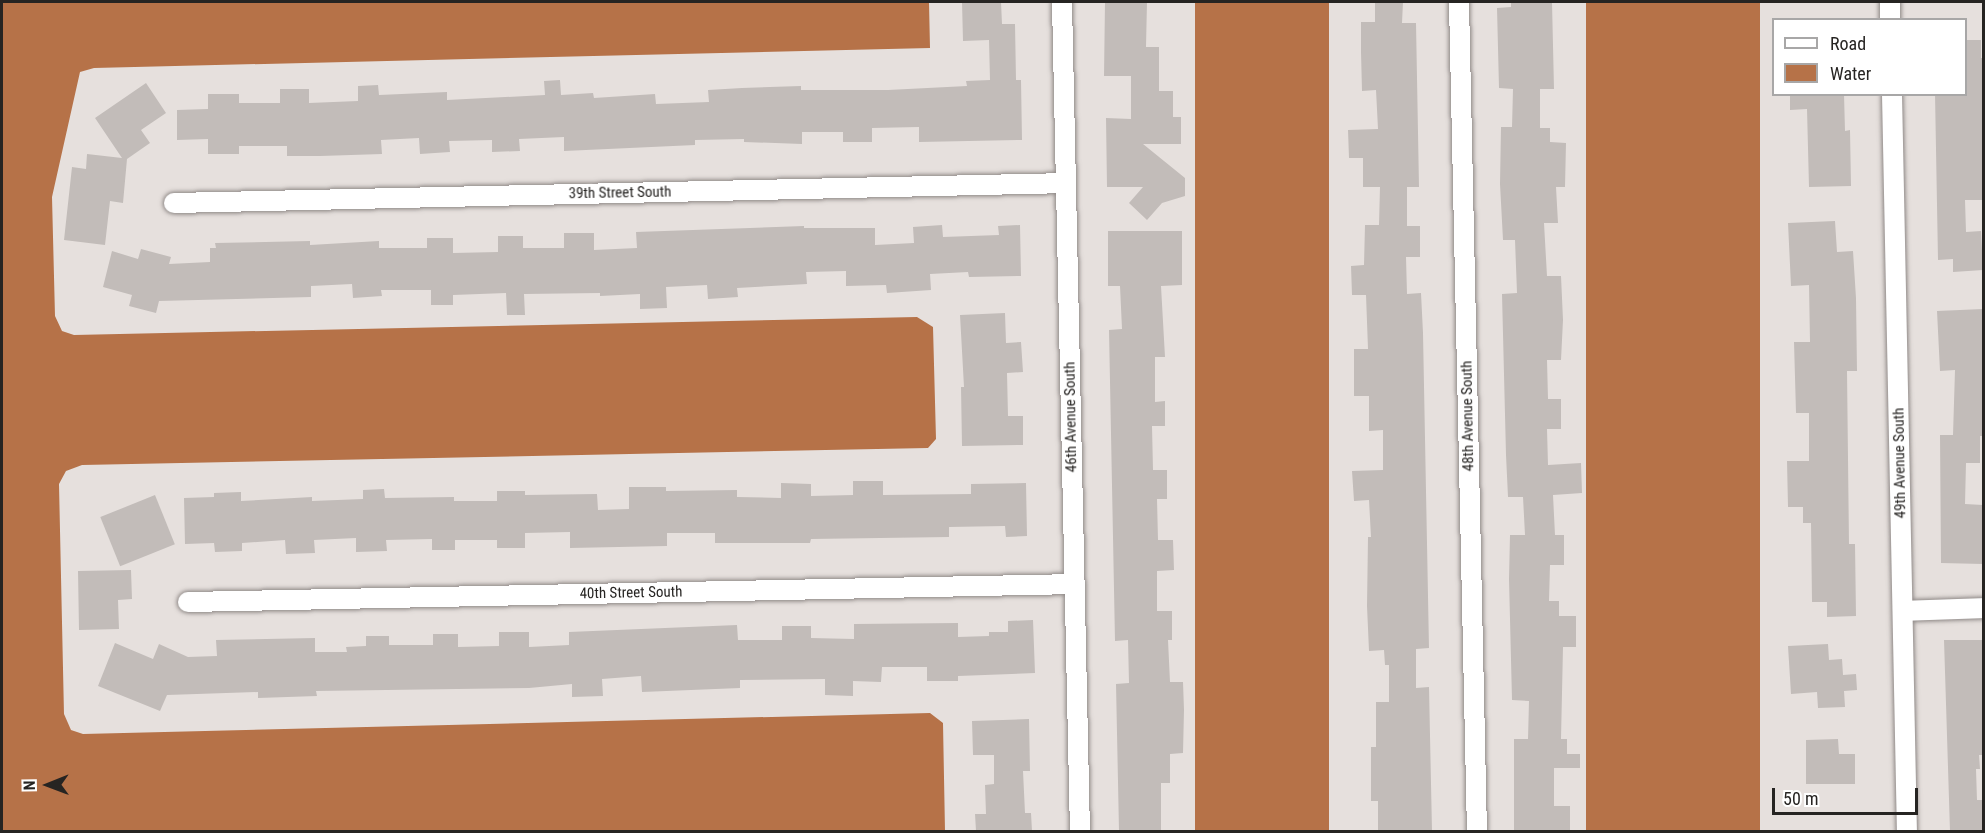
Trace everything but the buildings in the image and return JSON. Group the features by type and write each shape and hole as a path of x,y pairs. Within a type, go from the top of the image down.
{"street":[{"name":"46th Avenue South","path":"1062,2 1080,831"},
{"name":"48th Avenue South","path":"1459,2 1477,831"},
{"path":"1890,2 1890,18"},
{"name":"49th Avenue South","path":"1892,96 1907,831"},
{"name":"39th Street South","path":"174,203 1066,183"},
{"name":"40th Street South","path":"188,602 1074,584"},
{"path":"1903,610 1983,608"}],"water":[{"path":"2,2 929,2 930,48 94,68 80,72 52,197 55,316 62,331 74,335 917,317 933,327 936,439 928,448 82,465 66,471 59,484 64,714 71,730 83,734 930,713 943,723 945,831 2,831"},
{"path":"1195,2 1329,2 1329,831 1195,831"},
{"path":"1586,2 1760,2 1760,831 1586,831"}]}
